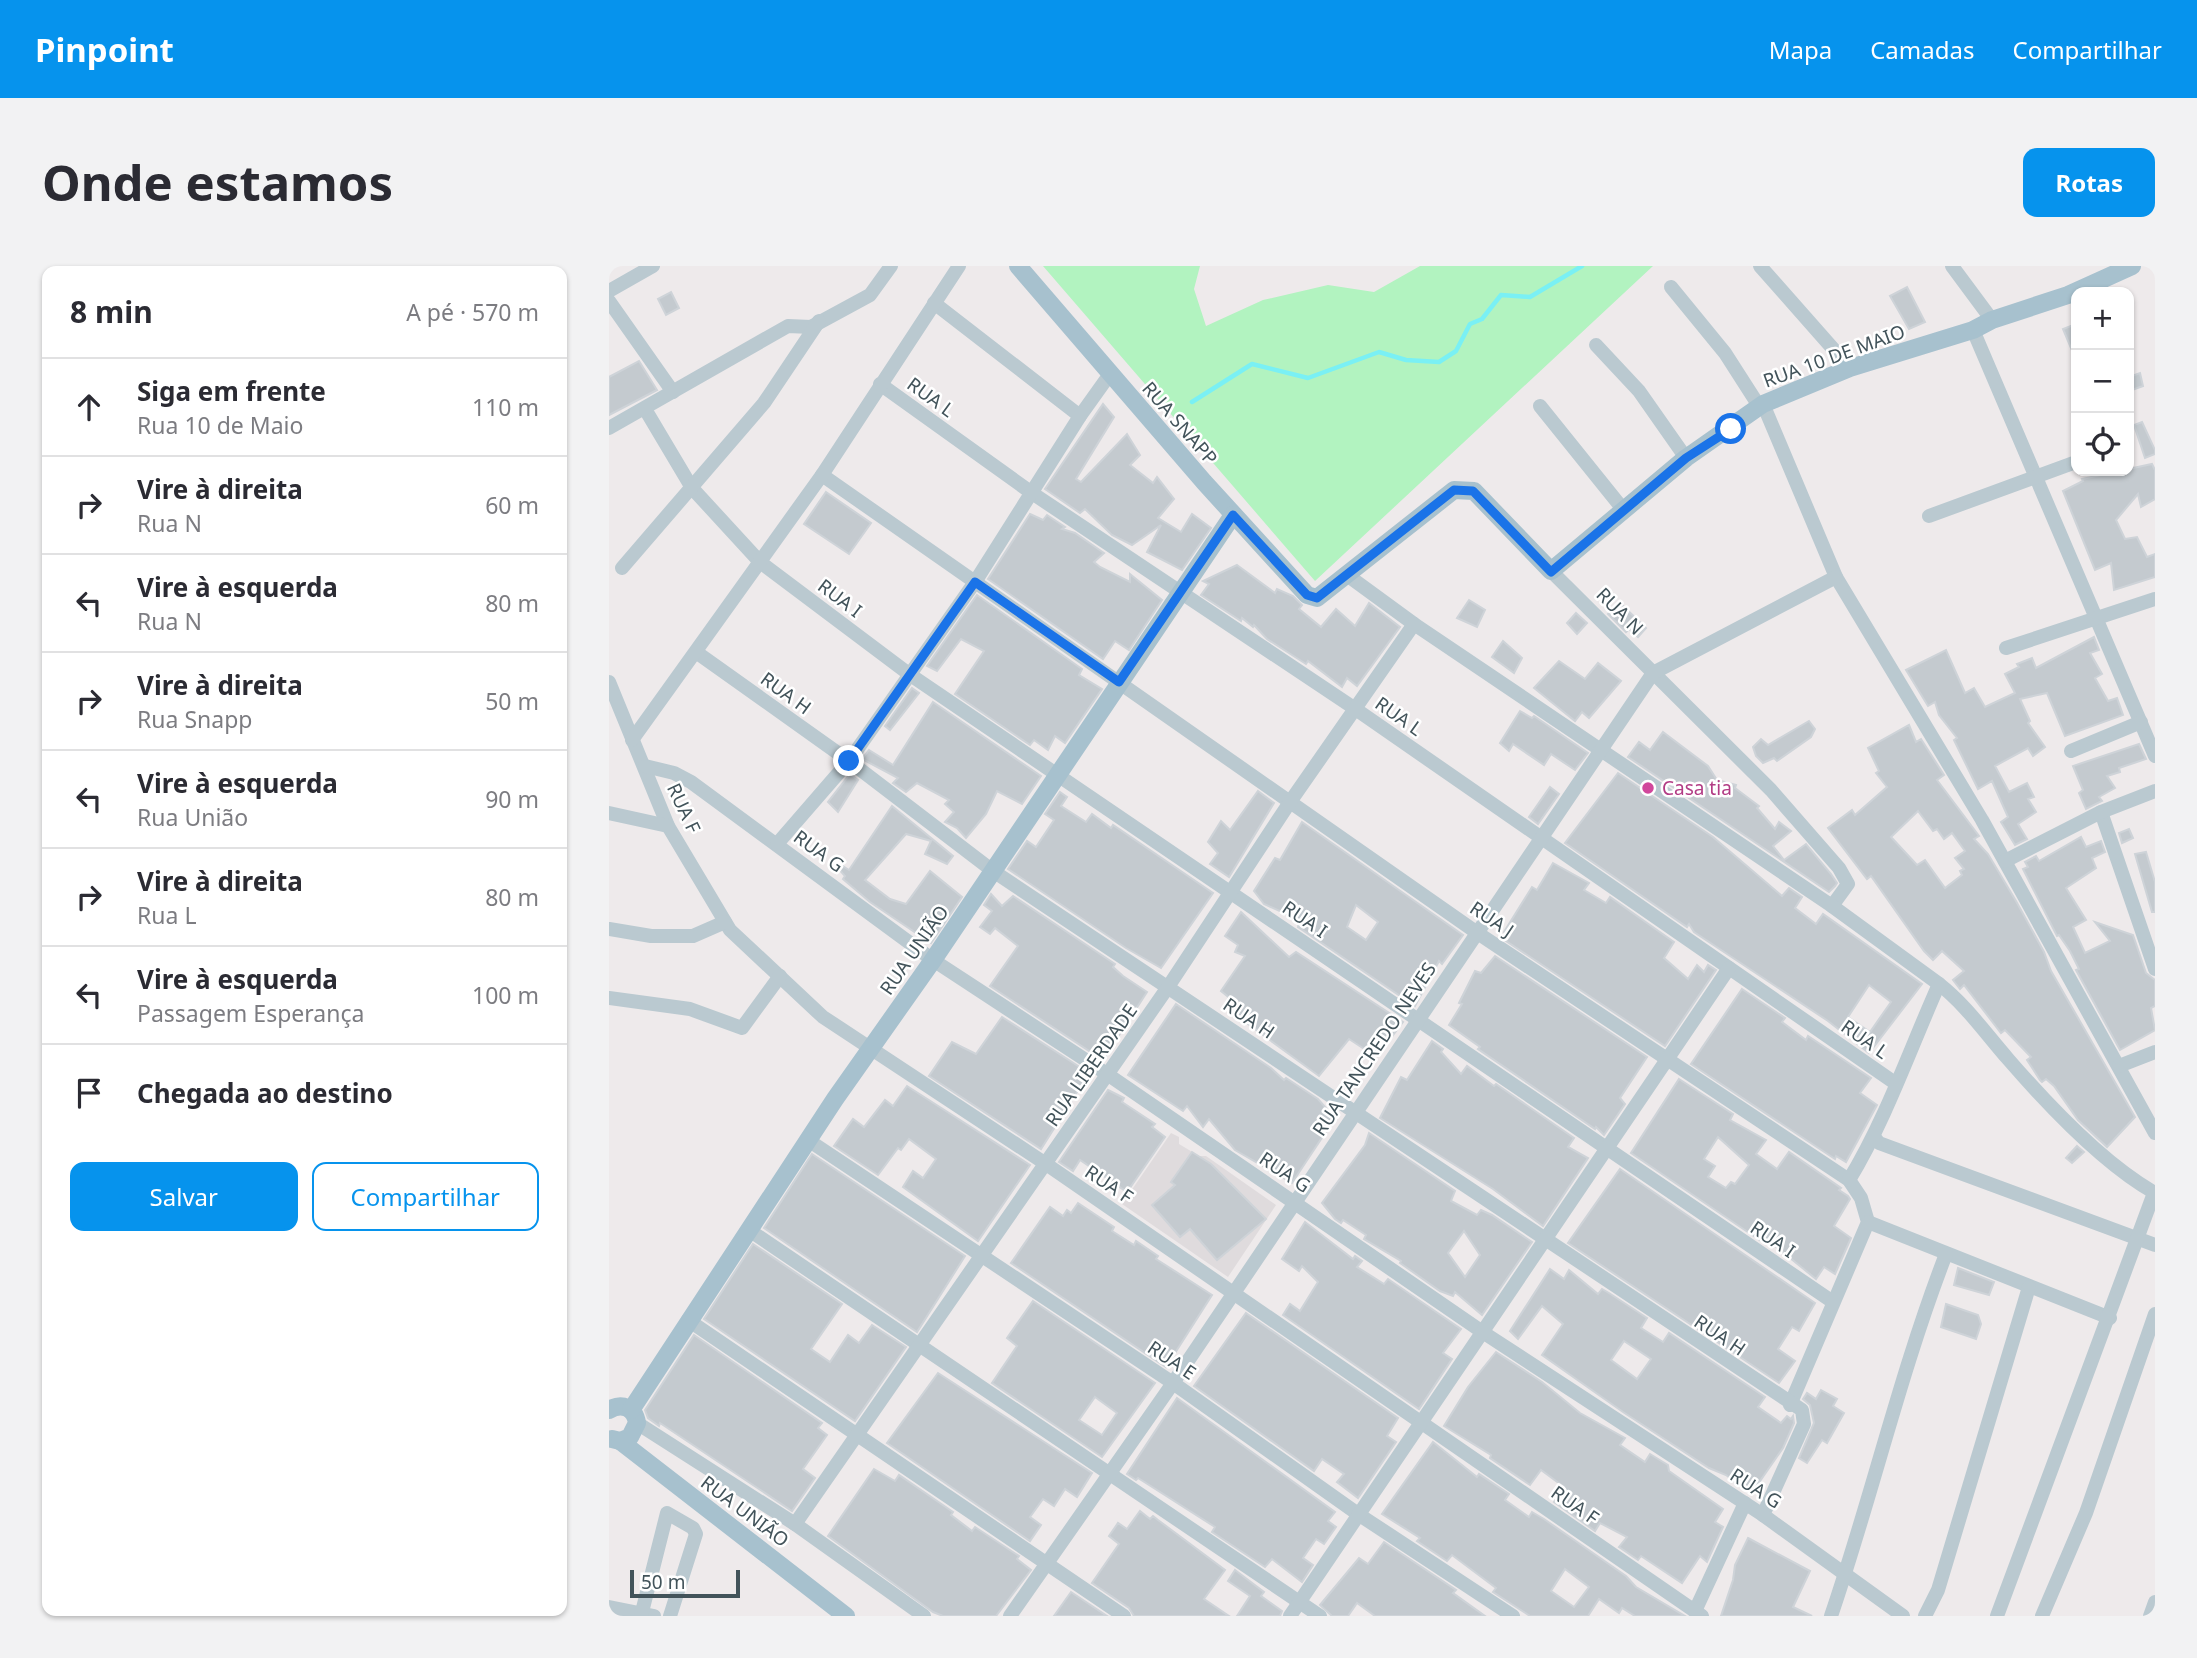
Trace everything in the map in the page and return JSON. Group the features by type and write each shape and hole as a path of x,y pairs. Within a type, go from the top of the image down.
{"main road":[{"name":"RUA SNAPP","path":"1017,266 1233,515 1307,595 1317,598"},
{"name":"RUA 10 DE MAIO","path":"1551,572 1622,509 1686,458 1761,405 1850,368 1973,330 1992,320 2068,295 2132,266"},
{"name":"RUA N","path":"1317,598 1454,490 1473,491 1551,572"},
{"name":"RUA UNIÃO","path":"614,1439 630,1437 634,1417 688,1320 807,1140 933,960 1233,515"},
{"path":"609,1410 621,1406 634,1417"},
{"name":"RUA UNIÃO","path":"614,1439 846,1616"}],"street":[{"path":"609,291 653,266"},
{"path":"609,428 788,326 811,327 820,319 870,295 891,266"},
{"path":"632,740 823,475 959,266"},
{"path":"1760,266 1850,368"},
{"path":"1952,266 1992,320"},
{"path":"1671,287 1725,353 1761,405 1836,577 2005,861 2154,1130"},
{"path":"609,301 673,392"},
{"path":"934,303 1080,416"},
{"path":"622,568 764,403 820,319"},
{"path":"1973,330 2155,755"},
{"path":"1596,345 1639,391 1686,458"},
{"path":"777,844 849,761 975,582 1080,416 1110,374"},
{"name":"RUA L","path":"880,384 1032,493 1354,708 1895,1083"},
{"path":"1540,406 1622,509"},
{"name":"RUA I","path":"645,409 692,488 760,562 909,674 1833,1302"},
{"path":"1929,516 2071,464"},
{"path":"823,475 1119,682"},
{"name":"RUA N","path":"1551,572 1771,790 1839,868 1848,884 1832,906"},
{"path":"1347,575 1414,624 1832,906 1939,984 1953,995 2017,1069 2115,1167 2155,1193 1997,1616"},
{"name":"RUA TANCREDO NEVES","path":"1010,1616 1173,1383 1653,673 1836,577"},
{"path":"2007,648 2155,598"},
{"name":"RUA LIBERDADE","path":"795,1524 1168,987 1290,802 1414,624"},
{"name":"RUA H","path":"696,652 849,761 993,871 1790,1405"},
{"name":"RUA F","path":"609,682 668,825 725,922 823,1017 869,1050 1046,1164 1699,1614"},
{"name":"RUA J","path":"1119,682 1476,932 1849,1180"},
{"path":"2071,751 2141,722"},
{"name":"RUA G","path":"645,766 674,773 691,782 933,960 1107,1074 1484,1333 1763,1515 1903,1616"},
{"path":"2005,861 2101,812 2155,791"},
{"path":"2101,812 2155,969"},
{"path":"609,813 668,825"},
{"path":"609,929 651,936 693,936 725,922"},
{"path":"1290,1616 1729,968"},
{"path":"609,998 690,1009 742,1028 779,976"},
{"path":"1763,1515 1804,1424 1802,1410 1790,1405 1868,1222 1861,1198 1849,1180 1875,1138 1895,1083 1939,984"},
{"path":"2119,1066 2155,1052"},
{"path":"1875,1138 1879,1143 2137,1236 2155,1245"},
{"name":"RUA E","path":"807,1140 1173,1383 1358,1514 1513,1616"},
{"path":"1868,1222 2110,1318"},
{"path":"749,1230 1320,1616"},
{"path":"1831,1616 1916,1331 1946,1254"},
{"path":"1925,1616 1938,1590 2029,1287"},
{"path":"2042,1616 2086,1513 2155,1314"},
{"path":"688,1320 1045,1565 1124,1616"},
{"path":"634,1417 795,1524 924,1616"},
{"path":"1699,1614 1745,1503"},
{"path":"609,1607 646,1615 667,1513 693,1528 696,1534 670,1616"},
{"path":"2150,1616 2155,1602"}],"shaded area":[{"path":"1171,1133 1179,1137 1179,1144 1199,1156 1206,1156 1276,1205 1228,1277 1122,1204"}],"green space":[{"path":"1043,266 1200,266 1194,289 1206,326 1263,300 1328,285 1374,292 1420,266 1653,266 1315,581"}],"building":[{"path":"1907,287 1925,322 1909,329 1890,296"},
{"path":"671,292 679,308 666,315 658,299"},
{"path":"2071,326 2071,348 2063,329"},
{"path":"639,361 657,390 609,415 609,377"},
{"path":"2140,373 2143,386 2134,389 2134,375"},
{"path":"1103,404 1114,417 1076,479 1081,482 1127,434 1140,455 1130,465 1153,483 1157,477 1174,499 1158,518 1181,532 1192,514 1211,528 1182,570 1147,552 1161,525 1132,545 1112,535 1085,509 1080,513 1045,489"},
{"path":"2142,422 2155,454 2145,458 2134,425"},
{"path":"2152,464 2155,470 2155,499 2141,507 2138,494 2116,520 2125,539 2137,537 2147,557 2155,554 2155,577 2114,590 2111,563 2095,570 2063,491 2083,481 2082,479 2096,476 2134,476 2134,468"},
{"path":"826,492 871,523 849,554 804,524"},
{"path":"1030,514 1043,520 1047,515 1065,527 1062,529 1075,533 1104,553 1094,562 1100,567 1130,582 1130,574 1162,600 1129,650 1115,641 1103,659 988,579"},
{"path":"1237,565 1275,593 1277,589 1293,596 1302,605 1299,609 1321,627 1336,609 1355,626 1369,603 1400,627 1357,686 1347,678 1342,687 1308,661 1306,664 1267,639 1254,625 1253,627 1242,618 1241,621 1201,595 1209,584 1203,581"},
{"path":"977,595 1082,669 1079,675 1102,689 1065,743 1055,736 1048,750 1034,740 1030,745 955,694 984,651 961,639 937,671 927,666"},
{"path":"1469,600 1485,610 1477,627 1457,618"},
{"path":"1619,602 1646,628 1638,637 1629,629 1626,632 1608,614"},
{"path":"1576,613 1587,623 1577,634 1567,623"},
{"path":"2094,637 2099,650 2090,653 2102,674 2095,678 2108,701 2117,698 2123,715 2065,736 2047,693 2020,699 2030,721 2028,723 2045,747 2033,756 2028,748 1995,766 2009,792 2027,783 2034,797 2028,799 2036,812 2018,824 2027,839 2015,845 2001,822 2008,817 1992,781 1978,789 1954,740 1957,738 1939,715 1935,702 1928,706 1906,670 1946,650 1965,693 1974,688 1985,707 2015,693 2005,674 2019,667 2017,664 2032,658 2036,668"},
{"path":"1503,641 1522,658 1514,673 1492,657"},
{"path":"1559,661 1585,679 1598,663 1621,681 1589,718 1582,712 1575,721 1534,688"},
{"path":"912,688 919,693 890,730 885,726"},
{"path":"933,702 1041,776 1022,804 997,791 986,814 966,838 957,828 945,822 954,812 945,804 949,800 917,783 906,792 893,783 898,778 862,759 869,750 893,765"},
{"path":"1520,711 1532,718 1534,716 1588,753 1575,770 1551,754 1544,765 1513,744 1509,751 1500,743"},
{"path":"1809,721 1815,729 1811,737 1777,761 1774,758 1763,763 1756,756 1753,747 1761,739 1768,745"},
{"path":"1909,725 1916,742 1921,739 1944,775 1937,780 1979,836 1974,839 1988,854 2016,901 2044,952 2051,971 2135,1117 2107,1147 2078,1120 2054,1086 2046,1079 2042,1082 2040,1080 2027,1060 2031,1057 2005,1030 2001,1033 1964,985 1960,989 1953,980 1964,971 1942,951 1933,960 1924,951 1871,876 1867,879 1828,828 1852,810 1855,815 1887,787 1876,773 1879,771 1868,748","holes":["1918,811 1933,831 1937,829 1944,839 1952,833 1965,851 1955,858 1964,869 1960,871 1962,875 1945,888 1925,860 1917,865 1891,837"]},
{"path":"1663,732 1708,766 1717,780 1736,785 1735,788 1759,806 1757,808 1775,829 1779,822 1791,831 1773,846 1784,860 1806,844 1831,874 1837,883 1835,886 1829,892 1628,757 1639,742 1650,750"},
{"path":"2139,744 2146,759 2119,768 2120,772 2107,776 2115,788 2099,797 2102,801 2086,809 2079,793 2083,790 2073,766"},
{"path":"1618,773 1713,837 1782,896 1789,888 1802,897 1795,908 1816,924 1823,914 1922,984 1869,1053 1828,1021 1694,932 1689,924 1687,927 1565,843","holes":["1869,985 1891,1002 1870,1032 1848,1017"]},
{"path":"850,774 858,780 838,812 828,802"},
{"path":"1550,787 1559,794 1538,824 1529,817"},
{"path":"1258,791 1274,803 1229,877 1210,864 1218,853 1208,842 1221,821 1230,830"},
{"path":"1060,792 1067,797 1061,806 1086,822 1092,814 1111,828 1113,825 1213,893 1161,968 1126,948 1008,869 1027,841 1036,847 1054,820 1045,814"},
{"path":"892,806 953,856 947,864 925,854 931,841 906,834 865,880 890,899 906,904 930,871 962,897 931,943 870,902 843,879 845,876 836,866 838,863 849,870"},
{"path":"1302,822 1463,935 1442,964 1439,961 1415,1006 1298,927 1300,920 1264,904 1254,891 1275,858 1280,860","holes":["1356,905 1378,922 1366,940 1347,927"]},
{"path":"2129,829 2133,838 2122,843 2119,833"},
{"path":"2081,837 2086,847 2101,841 2105,852 2092,858 2096,868 2066,888 2086,920 2073,927 2085,953 2110,941 2095,922 2133,935 2146,973 2155,980 2155,1006 2151,1008 2155,1030 2120,1050 2076,970 2079,969 2070,951 2059,935 2057,936 2023,869 2028,867 2025,862 2036,856 2039,861"},
{"path":"2146,852 2155,882 2155,912 2152,912 2135,854"},
{"path":"1553,863 1589,883 1584,890 1606,903 1610,897 1674,942 1664,958 1688,979 1697,965 1704,972 1708,965 1716,970 1665,1046 1506,941 1510,936 1504,932 1532,887 1537,890"},
{"path":"991,894 1002,906 1013,896 1115,964 1113,967 1123,976 1147,992 1103,1060 990,986 1018,946 995,928 990,934 980,927 992,911 984,905"},
{"path":"1241,912 1289,957 1296,952 1403,1022 1383,1048 1379,1047 1375,1056 1349,1039 1319,1076 1237,1016 1238,1014 1226,1008 1232,1000 1221,991 1245,956 1235,952 1238,945 1225,936"},
{"path":"1495,956 1647,1057 1620,1098 1625,1104 1604,1135 1478,1049 1480,1047 1449,1025 1462,1004 1459,1003 1475,971 1481,973"},
{"path":"1742,989 1785,1018 1782,1022 1806,1040 1808,1036 1871,1078 1860,1093 1877,1105 1846,1162 1836,1156 1835,1159 1691,1064"},
{"path":"1176,1004 1271,1068 1284,1080 1286,1078 1318,1099 1335,1118 1292,1183 1235,1150 1209,1119 1203,1127 1187,1106 1183,1111 1128,1075"},
{"path":"1002,1017 1089,1073 1041,1149 929,1076 952,1042 976,1054"},
{"path":"1432,1041 1443,1049 1441,1052 1461,1074 1467,1066 1494,1086 1496,1084 1574,1138 1568,1147 1588,1158 1543,1226 1493,1189 1380,1118 1401,1077 1407,1080"},
{"path":"1679,1079 1733,1114 1730,1120 1766,1140 1756,1154 1777,1169 1789,1152 1841,1188 1839,1190 1848,1196 1850,1199 1834,1226 1851,1238 1835,1274 1824,1267 1816,1279 1764,1237 1761,1241 1631,1153","holes":["1718,1137 1749,1165 1735,1184 1731,1182 1726,1188 1708,1177 1715,1166 1704,1159"]},
{"path":"907,1086 1030,1165 978,1241 903,1187 913,1171 923,1178 936,1159 909,1139 901,1150 898,1148 878,1175 834,1146 853,1119 864,1127 885,1100 893,1106"},
{"path":"1108,1090 1124,1098 1122,1102 1155,1124 1152,1127 1165,1137 1127,1192 1080,1160 1073,1171 1059,1162"},
{"path":"1369,1133 1455,1191 1451,1201 1477,1215 1481,1210 1492,1215 1532,1242 1482,1315 1455,1292 1453,1296 1440,1291 1400,1263 1401,1261 1364,1239 1366,1235 1343,1220 1341,1223 1335,1219 1322,1203 1365,1145","holes":["1464,1231 1480,1255 1465,1277 1448,1253"]},
{"path":"2077,1146 2084,1152 2072,1163 2066,1158"},
{"path":"1192,1152 1211,1164 1266,1219 1217,1260 1190,1229 1180,1237 1152,1205 1175,1185 1171,1182"},
{"path":"812,1154 965,1256 917,1332 764,1228"},
{"path":"1620,1169 1815,1303 1799,1331 1792,1327 1778,1349 1795,1361 1779,1383 1568,1243"},
{"path":"1078,1203 1114,1227 1112,1231 1134,1245 1136,1241 1158,1256 1156,1259 1212,1295 1166,1367 1011,1263 1050,1207 1063,1216 1067,1210 1071,1213"},
{"path":"1305,1222 1353,1259 1355,1256 1362,1261 1357,1267 1384,1284 1388,1279 1461,1329 1443,1353 1452,1359 1419,1409 1283,1315 1290,1304 1300,1311 1318,1282 1302,1266 1299,1271 1282,1259"},
{"path":"753,1244 842,1304 811,1349 830,1362 848,1335 859,1343 872,1325 906,1347 855,1421 704,1319"},
{"path":"1958,1268 1994,1282 1989,1295 1954,1285"},
{"path":"1550,1269 1564,1279 1569,1270 1598,1294 1602,1289 1647,1318 1641,1328 1663,1342 1669,1333 1765,1397 1758,1407 1781,1423 1787,1416 1791,1419 1793,1416 1794,1423 1783,1448 1751,1494 1726,1475 1709,1468 1623,1412 1542,1355 1563,1324 1542,1306 1518,1339 1510,1331","holes":["1624,1341 1651,1359 1637,1379 1611,1360"]},
{"path":"1033,1301 1155,1383 1102,1457 992,1383 1017,1346 1007,1338","holes":["1095,1397 1117,1413 1102,1435 1079,1420"]},
{"path":"1946,1304 1978,1315 1981,1324 1976,1339 1941,1327"},
{"path":"1246,1313 1398,1418 1387,1436 1396,1442 1358,1498 1337,1482 1344,1474 1322,1459 1314,1471 1194,1386"},
{"path":"694,1335 822,1423 818,1428 827,1435 803,1469 815,1478 792,1511 660,1423 659,1426 648,1418 645,1410"},
{"path":"1496,1352 1542,1382 1580,1413 1625,1438 1620,1445 1645,1462 1650,1454 1668,1465 1669,1471 1723,1509 1715,1522 1723,1527 1707,1562 1700,1556 1682,1583 1641,1556 1638,1560 1619,1547 1627,1537 1600,1523 1595,1531 1554,1502 1564,1487 1541,1470 1530,1485 1490,1458 1491,1455 1444,1426 1468,1387"},
{"path":"938,1373 1092,1473 1077,1497 1065,1489 1054,1506 1043,1499 1030,1517 1041,1525 1030,1541 887,1443"},
{"path":"1821,1390 1837,1399 1833,1406 1844,1413 1827,1443 1822,1440 1807,1463 1799,1458 1814,1423 1810,1405 1803,1399 1807,1393 1816,1399"},
{"path":"1177,1398 1335,1512 1328,1521 1336,1527 1324,1544 1316,1539 1303,1558 1313,1565 1302,1582 1272,1559 1265,1567 1212,1532 1215,1527 1138,1478 1136,1480 1127,1474"},
{"path":"1433,1442 1477,1477 1479,1474 1509,1494 1505,1500 1529,1517 1532,1512 1544,1519 1626,1576 1636,1587 1685,1616 1635,1616 1622,1608 1619,1613 1599,1599 1588,1616 1530,1616 1493,1592 1496,1588 1452,1555 1447,1561 1417,1541 1420,1538 1382,1514","holes":["1565,1569 1589,1587 1574,1607 1551,1591"]},
{"path":"874,1469 895,1481 899,1475 953,1512 951,1515 972,1531 975,1527 1019,1556 1017,1559 1031,1570 996,1616 943,1616 933,1612 828,1536"},
{"path":"1140,1511 1150,1519 1153,1516 1225,1570 1204,1599 1229,1616 1134,1616 1129,1608 1092,1583 1119,1544 1109,1536 1118,1523 1127,1529"},
{"path":"1748,1538 1810,1571 1793,1607 1812,1616 1721,1616 1735,1565"},
{"path":"1384,1542 1456,1590 1453,1593 1485,1616 1375,1616 1357,1603 1348,1616 1332,1616 1320,1605 1359,1558 1368,1564"},
{"path":"1235,1570 1264,1592 1261,1596 1282,1611 1280,1616 1237,1616 1250,1596 1228,1581"},
{"path":"1071,1592 1107,1616 1054,1616"}],"waterway":[{"path":"1192,402 1252,364 1308,378 1379,352 1406,360 1439,362 1456,351 1470,324 1482,319 1501,295 1530,297 1582,266"}],"place":[{"name":"Casa tia","path":"1648,788"}],"route":[{"path":"849,761 975,582 1119,682 1233,515 1307,595 1317,598 1454,490 1473,491 1551,572 1622,509 1686,458 1731,429"}]}
